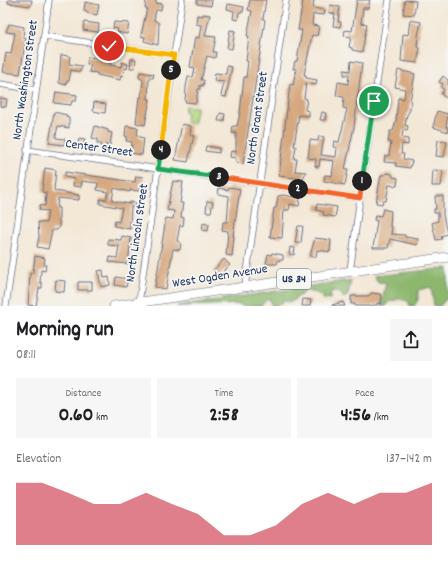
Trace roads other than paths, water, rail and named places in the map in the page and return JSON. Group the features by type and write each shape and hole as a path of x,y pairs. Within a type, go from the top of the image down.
{"main road":[{"name":"West Ogden Avenue","path":"114,306 448,257"}],"street":[{"name":"North Washington Street","path":"6,306 49,0"},
{"name":"North Lincoln Street","path":"139,302 182,0"},
{"name":"North Grant Street","path":"245,286 286,0"},
{"path":"350,271 389,0"},
{"path":"44,36 174,55"},
{"path":"0,84 36,90"},
{"name":"Center Street","path":"28,150 360,198"}]}
